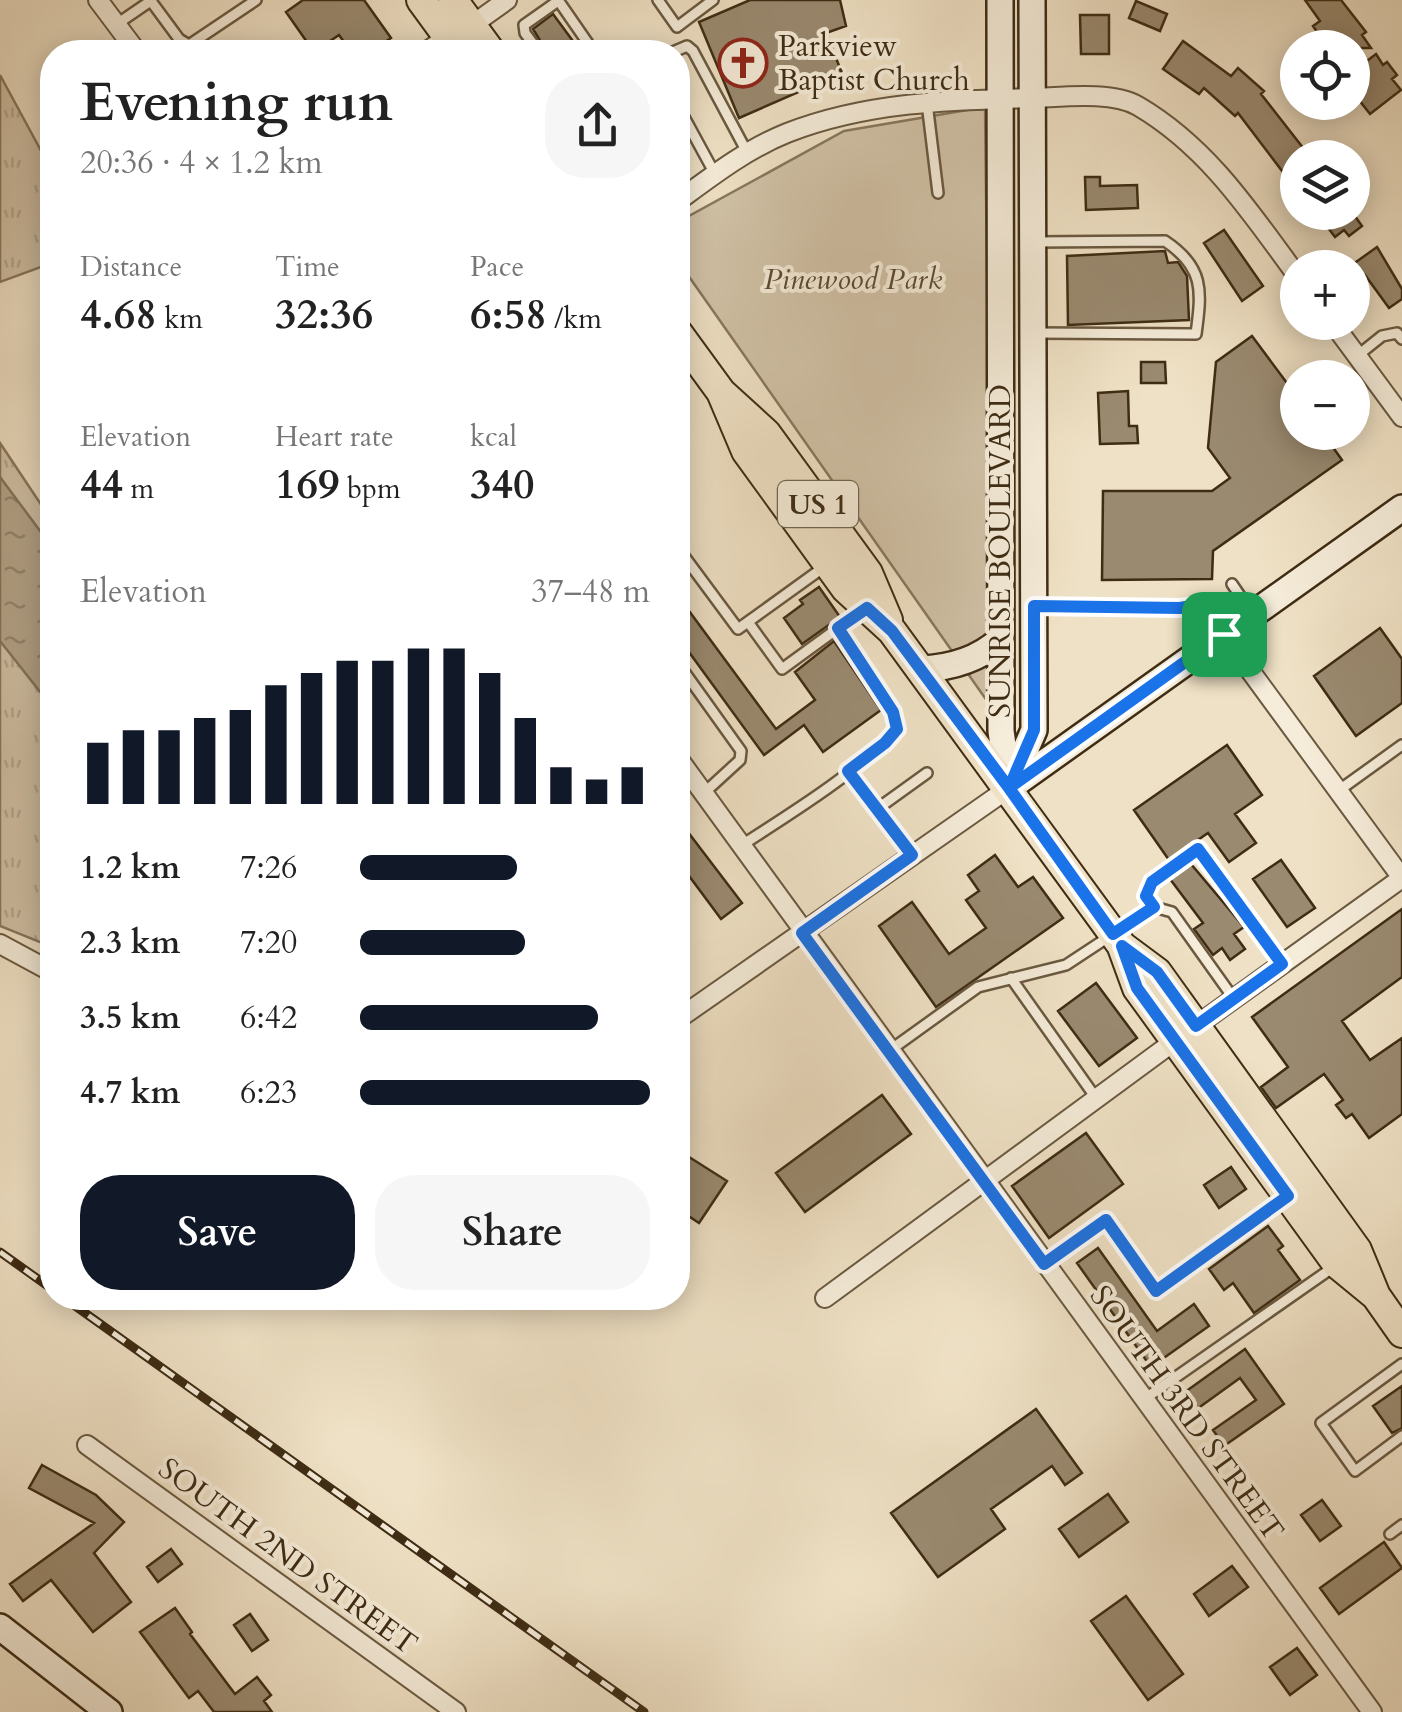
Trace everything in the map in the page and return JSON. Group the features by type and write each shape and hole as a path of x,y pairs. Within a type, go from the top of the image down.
{"main road":[{"path":"421,0 450,40"},
{"path":"451,40 453,0"},
{"name":"SUNRISE BOULEVARD","path":"1000,0 1000,730 1009,788"},
{"name":"SUNRISE BOULEVARD","path":"1009,788 1034,730 1032,0"},
{"name":"US 1","path":"690,349 721,392 766,433 868,573 892,631"},
{"name":"US 1","path":"721,392 746,450 846,589 892,631 1118,940 1157,972 1186,1033 1288,1196 1337,1264 1376,1296"},
{"path":"1009,788 1402,508"},
{"path":"920,669 958,664 1000,640"},
{"name":"US 1","path":"1186,1033 1357,1250 1376,1296 1402,1333"},
{"path":"0,1628 109,1712"}],"street":[{"path":"98,0 128,40"},
{"path":"454,40 506,0"},
{"path":"690,192 786,134 856,112 927,100 1088,96 1134,103 1177,132 1225,177 1280,252"},
{"path":"1345,340 1402,417"},
{"path":"824,1298 982,1179 1402,878 1224,634"},
{"name":"SOUTH 3RD STREET","path":"690,775 1372,1712"},
{"path":"690,1011 1009,788"},
{"path":"0,944 40,966"},
{"name":"SOUTH 2ND STREET","path":"87,1444 456,1712"}],"lane":[{"path":"116,25 151,0 179,40"},
{"path":"196,40 256,0"},
{"path":"530,40 524,25 558,0 586,40"},
{"path":"658,0 684,40"},
{"path":"677,27 712,0"},
{"path":"690,49 748,154"},
{"path":"927,100 938,193"},
{"path":"690,128 715,174"},
{"path":"1032,242 1165,241 1182,252 1196,269 1200,302 1196,334 1032,332"},
{"path":"1356,356 1382,336 1399,336"},
{"path":"690,564 738,629 828,564"},
{"path":"1232,584 1252,614"},
{"path":"1034,606 1180,608 1203,604 1224,634"},
{"path":"748,622 782,668 867,608"},
{"path":"742,846 848,771 897,729 893,712 838,628"},
{"path":"690,680 741,751 740,760 704,794"},
{"path":"1338,791 1402,745"},
{"path":"848,771 912,855"},
{"path":"877,809 927,772"},
{"path":"1234,998 1172,912 1154,907 1146,896 1152,882 1198,849 1282,964"},
{"path":"889,1051 978,987 1066,965 1118,940 1154,907"},
{"path":"1011,978 1096,1098"},
{"path":"1044,1264 1106,1220 1156,1291 1288,1196"},
{"path":"1143,1400 1337,1264"},
{"path":"1402,1364 1321,1423 1355,1470 1402,1436"},
{"path":"1390,1534 1402,1526"}],"green space":[{"path":"0,75 40,149 40,267 0,282"},
{"name":"Pinewood Park","path":"985,107 992,708 690,278 690,215 844,131"},
{"path":"0,443 40,503 40,942 0,926"}],"water":[{"path":"0,477 40,531 40,692 0,641"}],"building":[{"path":"303,0 364,0 391,38 343,40 339,35 332,40 306,40 286,12"},
{"name":"Parkview Baptist Church","path":"750,0 840,0 846,26 826,33 842,73 739,118 699,22"},
{"path":"1305,0 1341,0 1364,30 1316,30 1313,26 1320,21"},
{"path":"1136,1 1167,14 1160,31 1129,18"},
{"path":"553,14 572,40 540,40 533,29"},
{"path":"1080,15 1109,15 1109,54 1081,54"},
{"path":"1183,41 1231,76 1238,68 1264,91 1261,94 1297,140 1280,140 1280,168 1238,113 1235,116 1204,88 1199,94 1163,69"},
{"path":"1376,54 1383,65 1387,62 1397,75 1392,79 1401,90 1370,114 1370,58"},
{"path":"1085,177 1100,177 1100,186 1137,185 1138,208 1086,210"},
{"path":"1224,230 1263,286 1242,301 1204,243"},
{"path":"1377,247 1402,289 1402,299 1389,308 1370,282 1370,252"},
{"path":"1165,251 1168,263 1178,262 1187,276 1189,320 1068,325 1067,256"},
{"path":"1252,336 1280,374 1280,450 1335,450 1342,460 1213,551 1212,579 1102,580 1103,491 1212,491 1230,478 1208,448 1216,362"},
{"path":"1141,362 1165,362 1166,383 1141,383"},
{"path":"1128,391 1129,426 1137,426 1138,443 1100,444 1098,393"},
{"path":"819,587 840,617 802,644 784,618"},
{"path":"690,612 776,729 815,700 795,672 834,641 881,710 823,752 804,725 764,755 690,653"},
{"path":"1380,628 1402,659 1402,703 1356,736 1314,676"},
{"path":"1227,745 1262,795 1235,814 1256,843 1229,862 1208,833 1169,860 1134,810"},
{"path":"690,835 742,903 721,919 690,877"},
{"path":"995,855 1018,887 1033,877 1063,918 936,1007 879,926 912,902 949,954 986,928 966,900 979,891 968,875"},
{"path":"1281,860 1315,908 1287,927 1253,879"},
{"path":"1191,864 1244,927 1234,934 1245,949 1230,960 1222,948 1213,955 1194,929 1203,923 1170,879"},
{"path":"1402,909 1402,977 1342,1021 1370,1060 1402,1038 1402,1114 1369,1138 1352,1114 1346,1118 1336,1105 1343,1100 1324,1074 1276,1108 1261,1087 1288,1067 1252,1017"},
{"path":"1096,983 1137,1038 1099,1066 1058,1011"},
{"path":"882,1095 911,1134 805,1212 776,1173"},
{"path":"1086,1133 1123,1184 1049,1238 1012,1186"},
{"path":"690,1158 727,1181 699,1223 690,1217"},
{"path":"1231,1167 1246,1189 1219,1208 1204,1185"},
{"path":"1268,1226 1283,1246 1278,1250 1300,1280 1254,1313 1233,1283 1224,1290 1209,1269"},
{"path":"1098,1248 1157,1331 1194,1304 1209,1326 1151,1367 1077,1263"},
{"path":"1245,1349 1284,1404 1224,1446 1213,1430 1256,1400 1240,1378 1197,1409 1185,1392"},
{"path":"1402,1386 1402,1428 1392,1433 1373,1406"},
{"path":"1036,1409 1082,1473 1065,1485 1052,1466 991,1509 1005,1529 938,1577 891,1513"},
{"path":"42,1465 96,1495 124,1522 94,1553 131,1602 93,1632 51,1580 23,1601 10,1584 94,1523 29,1488"},
{"path":"1108,1494 1128,1522 1079,1557 1059,1529"},
{"path":"1322,1500 1341,1526 1320,1541 1301,1515"},
{"path":"1384,1542 1402,1568 1339,1614 1320,1588"},
{"path":"171,1549 182,1564 158,1582 147,1567"},
{"path":"1232,1566 1248,1587 1209,1616 1194,1594"},
{"path":"1126,1596 1183,1674 1148,1700 1091,1621"},
{"path":"175,1608 235,1694 257,1677 271,1695 264,1701 272,1712 214,1712 198,1691 189,1698 140,1632"},
{"path":"250,1614 268,1640 252,1651 234,1625"},
{"path":"1297,1648 1317,1675 1290,1695 1270,1667"}],"railway":[{"path":"0,1252 40,1280"},
{"path":"81,1310 644,1712"}],"place":[{"name":"Parkview Baptist Church","path":"743,63"}],"route":[{"path":"1224,634 1009,788 892,631 867,608 838,628 893,712 897,729 848,771 912,855 802,933 1044,1264 1106,1220 1156,1291 1288,1196 1137,988 1122,946 1157,972 1196,1026 1282,964 1198,849 1152,882 1146,896 1154,907 1113,934 1009,788 1034,730 1034,606 1180,608 1203,604 1224,634"}]}
